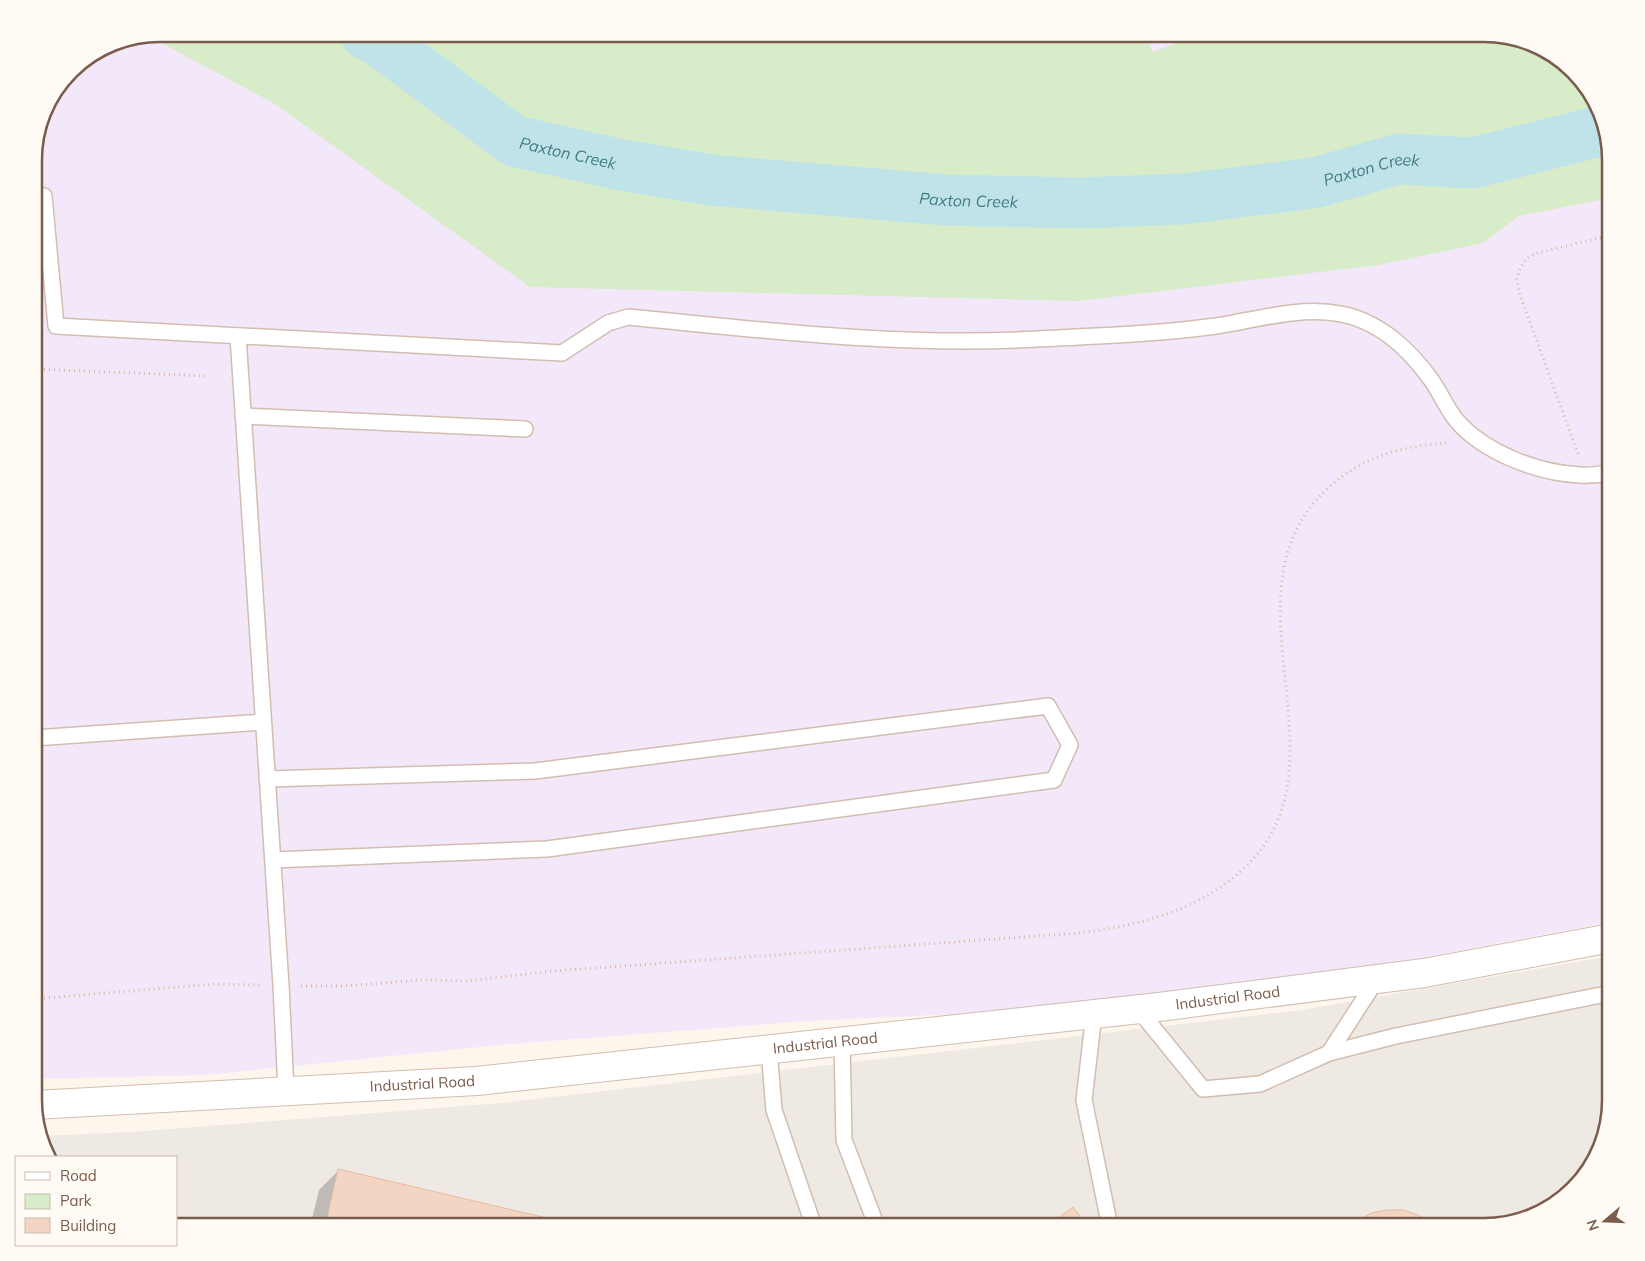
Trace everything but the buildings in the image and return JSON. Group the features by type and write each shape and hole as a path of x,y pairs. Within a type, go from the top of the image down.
{"street":[{"name":"Industrial Road","path":"43,1105 477,1081 1138,1009 1452,968 1602,940"}],"lane":[{"path":"43,200 44,196"},
{"path":"43,233 56,326 562,353 608,323 628,317 868,338 1033,340 1215,326 1285,314 1341,314 1368,324 1402,345 1427,374 1456,419 1486,445 1519,460 1548,470 1577,475 1602,474"},
{"path":"238,336 281,985 286,1092"},
{"path":"243,416 525,429"},
{"path":"267,780 535,771 1048,706 1070,745 1054,780 547,850 273,860"},
{"path":"43,737 263,722"},
{"path":"1328,1053 1377,978"},
{"path":"1138,1009 1202,1089 1260,1084 1328,1053 1396,1036 1602,995"},
{"path":"1094,1014 1084,1100 1108,1218"},
{"path":"842,1041 844,1140 874,1218"},
{"path":"769,1049 774,1110 811,1218"}],"path":[{"path":"1577,475 1580,469 1578,454 1523,309 1517,279 1526,259 1534,254 1602,237"},
{"path":"43,369 208,376"},
{"path":"43,998 215,984 343,986 421,980 466,981 553,971 1079,933 1138,924 1176,911 1214,892 1248,865 1265,845 1282,808 1290,773 1290,754 1288,703 1279,602 1280,582 1288,547 1308,510 1322,494 1350,470 1381,454 1412,446 1433,444 1486,445"}],"shaded area":[{"path":"160,42 1485,42 1523,49 1550,62 1568,77 1587,101 1596,122 1602,152 1602,924 1410,960 1317,974 1019,1011 808,1021 511,1044 206,1075 43,1079 43,152 49,122 58,101 72,83 95,62 122,49"},
{"path":"1602,958 1602,1109 1594,1146 1578,1172 1568,1184 1550,1199 1530,1210 1500,1217 1485,1218 178,1218 178,1156 56,1156 48,1136 132,1132 501,1103 1302,1010"}],"green space":[{"path":"159,42 1149,42 1152,52 1180,42 1485,42 1523,49 1550,62 1568,77 1587,101 1600,137 1602,152 1602,200 1519,216 1483,243 1379,265 1078,301 530,287 275,104"}],"waterway":[{"name":"Paxton Creek","path":"380,42 514,141 622,165 711,180 945,200 1080,203 1183,199 1314,183 1399,159 1473,163 1599,131"}]}
